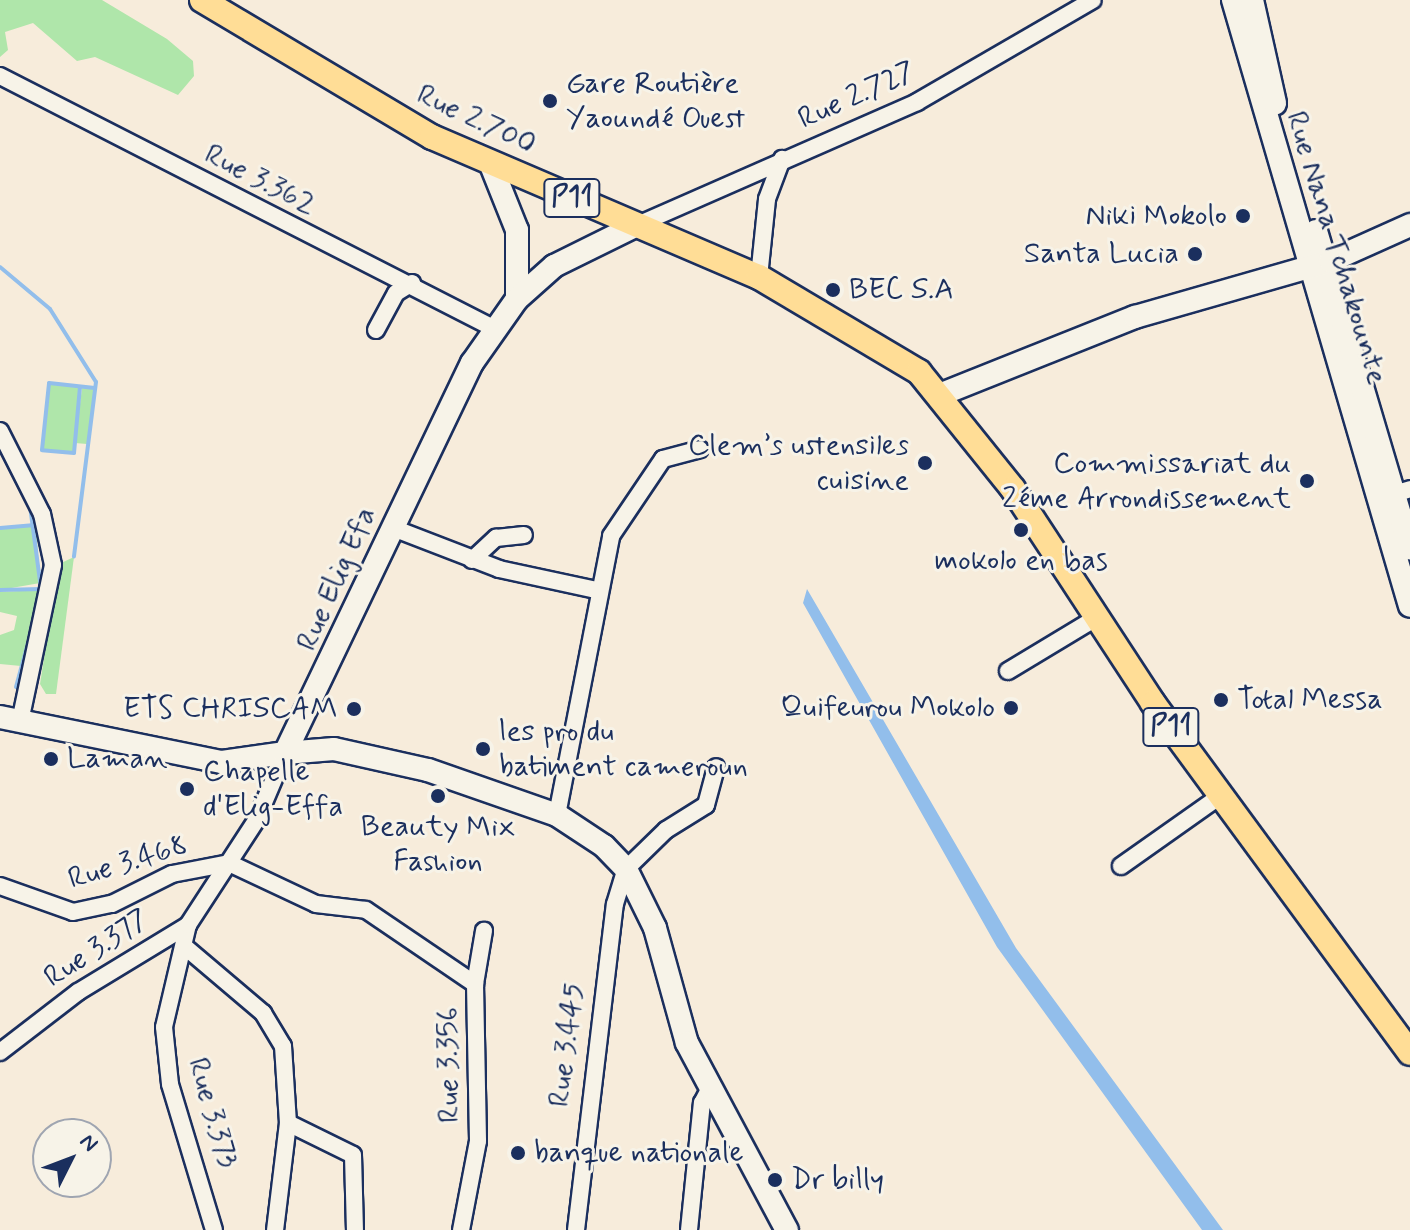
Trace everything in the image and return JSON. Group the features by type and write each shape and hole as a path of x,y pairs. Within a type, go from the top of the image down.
{"main road":[{"name":"Rue 2.700","path":"202,0 491,165 759,277 905,363 942,394"},
{"name":"Rue Nana Tchakounte","path":"1233,0 1402,492 1400,536"},
{"name":"Rue Nana Tchakounte","path":"1252,0 1271,116"},
{"path":"491,165 517,230 517,299"},
{"path":"942,394 1135,317 1322,263 1410,225"},
{"name":"Rue Elig Efa","path":"285,753 393,528 435,429 517,299 581,247 635,226"},
{"name":"Rue Nana Tchakounte","path":"1322,263 1400,536 1410,606"},
{"name":"P11","path":"942,394 1099,616 1153,703 1408,1044"},
{"path":"10,719 222,762 334,749 377,756 557,815 626,869 655,928 687,1043 709,1090 787,1230"}],"street":[{"name":"Rue 2.727","path":"635,226 917,102 1093,0"},
{"name":"Rue 3.362","path":"0,76 412,283 497,330"},
{"path":"759,277 767,199 782,159"},
{"path":"376,330 396,293 412,283"},
{"path":"0,431 42,514 53,565 10,719"},
{"path":"557,815 596,590 611,536 635,491 663,459 700,449"},
{"path":"393,528 472,560 596,590"},
{"path":"472,560 496,538 524,535"},
{"path":"1008,671 1099,616"},
{"name":"Rue 3.373","path":"214,1230 166,1057 164,1027 188,925 229,863 285,753"},
{"path":"626,869 666,830 706,805 716,767"},
{"path":"1121,866 1223,794"},
{"name":"Rue 3.468","path":"0,886 73,912 112,904 172,874 229,863"},
{"name":"Rue 3.356","path":"229,863 316,904 366,910 475,984 478,1141 461,1230"},
{"name":"Rue 3.445","path":"576,1230 607,944 626,869"},
{"name":"Rue 3.377","path":"0,1052 78,992 188,925"},
{"path":"475,984 484,931"},
{"path":"184,946 244,995 283,1046 288,1123 275,1230"},
{"path":"689,1230 702,1103 709,1090"},
{"path":"288,1123 353,1155 355,1230"}],"green space":[{"path":"0,0 102,0 167,39 193,61 194,76 178,95 95,57 77,61 33,23 5,32 8,50 0,57"},
{"path":"49,383 80,386 77,428 82,388 94,389 87,444 75,443 74,453 42,450"},
{"path":"36,525 40,583 0,590 0,528"},
{"path":"74,557 56,694 46,694 40,684 59,564"},
{"path":"38,590 21,666 0,664 0,635 14,630 17,616 0,612 0,592"}],"water":[{"path":"807,589 1016,948 1223,1230 1202,1230 997,947 803,603"}],"waterway":[{"path":"0,267 50,309 96,382 74,557"},
{"path":"80,387 74,453 42,450 49,383 95,388"},
{"path":"30,506 41,588"},
{"path":"0,528 35,525"},
{"path":"0,590 41,589"},
{"path":"16,687 28,643"}],"place":[{"name":"Gare Routière Yaoundé Ouest","path":"550,101"},
{"name":"Niki Mokolo","path":"1243,216"},
{"name":"Santa Lucia","path":"1195,254"},
{"name":"BEC S.A","path":"833,290"},
{"name":"Clem’s ustensiles cuisine","path":"925,463"},
{"name":"Commissariat du 2éme Arrondissement","path":"1307,481"},
{"name":"mokolo en bas","path":"1021,530"},
{"name":"Total Messa","path":"1221,700"},
{"name":"Quifeurou Mokolo","path":"1011,708"},
{"name":"ETS CHRISCAM","path":"354,709"},
{"name":"les pro du batiment cameroun","path":"483,749"},
{"name":"Laman","path":"51,759"},
{"name":"Chapelle d'Elig-Effa","path":"187,789"},
{"name":"Beauty Mix Fashion","path":"438,796"},
{"name":"banque nationale","path":"518,1153"},
{"name":"Dr billy","path":"775,1180"}]}
